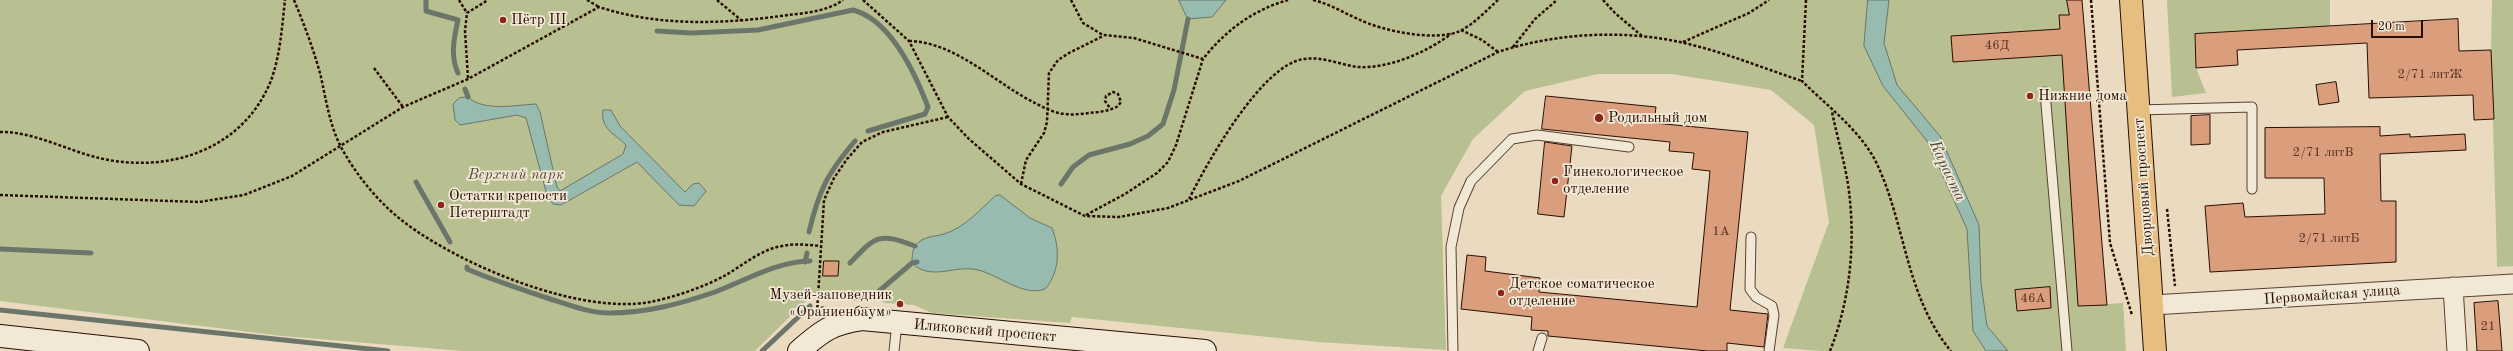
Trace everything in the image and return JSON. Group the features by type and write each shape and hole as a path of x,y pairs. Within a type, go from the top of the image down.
{"main road":[{"name":"Дворцовый проспект","path":"2131,0 2155,351"},
{"name":"Иликовский проспект","path":"799,351 823,330 842,322 862,319 1117,347 1205,351"},
{"path":"0,336 98,349 138,351"}],"street":[{"name":"Первомайская улица","path":"2152,305 2513,284"},
{"path":"2453,287 2457,351"}],"lane":[{"path":"2045,92 2067,351"},
{"path":"2138,110 2252,107 2252,189"},
{"path":"1453,351 1451,247 1459,208 1471,181 1512,139 1537,135 1629,146"},
{"path":"1751,237 1750,289 1756,297 1772,306 1774,315 1769,351"},
{"path":"894,351 897,323"},
{"path":"1538,351 1542,338"}],"path":[{"path":"0,132 49,142 99,158 139,164 176,161 198,154 235,130 251,114 263,97 276,62 285,0"},
{"path":"294,0 313,48 330,116 341,146 379,198 405,222 462,256 502,276 570,297 615,303 649,302 724,276 768,250 781,246 821,246"},
{"path":"458,0 468,13 465,31 468,79"},
{"path":"468,13 488,0"},
{"path":"587,0 599,7 626,16 674,22 741,20 810,12 831,7 843,0"},
{"path":"717,0 741,20"},
{"path":"863,0 909,41 948,117 969,139 1021,184 1085,216 1119,217 1168,208 1239,181 1498,52 1513,47 1545,40 1585,36 1643,36 1683,42 1802,81 1862,140 1875,162 1887,189 1907,262 1930,323 1951,351"},
{"path":"1071,0 1083,22 1103,35 1134,38 1203,59"},
{"path":"1085,216 1125,194 1157,173 1168,162 1176,145 1203,59 1214,45 1240,22 1272,5 1288,0"},
{"path":"1313,0 1325,3 1358,19 1383,28 1408,33 1451,34"},
{"path":"1189,199 1203,171 1222,145 1240,111 1262,87 1290,64 1303,59 1320,58 1358,67 1376,67 1403,59 1461,30 1498,0"},
{"path":"1513,47 1535,19 1557,0"},
{"path":"1603,0 1615,14 1643,36"},
{"path":"1683,42 1742,17 1769,0"},
{"path":"1802,81 1806,0"},
{"path":"2091,0 2110,243 2134,322"},
{"path":"0,196 167,201 221,200 244,195 292,176 403,107 468,79 599,7"},
{"path":"1461,30 1482,40 1498,52"},
{"path":"1021,184 1026,160 1044,133 1048,110 1049,73 1058,60 1103,35"},
{"path":"909,41 924,41 940,46 1012,91 1048,110 1064,114 1104,112 1110,108 1118,106 1121,102 1118,94 1113,92 1106,96 1105,101 1110,108"},
{"path":"374,68 403,107"},
{"path":"1830,351 1840,326 1850,282 1851,230 1848,184 1832,111"},
{"path":"819,295 824,200 842,165 862,142 883,132 948,117"}],"green space":[{"name":"Верхний парк","path":"0,0 2082,0 2107,304 2123,303 2126,351 1820,351 1783,348 1829,222 1814,125 1771,90 1672,74 1598,74 1525,91 1473,139 1441,196 1446,350 1318,342 1072,317 1070,323 932,313 914,305 885,303 872,296 812,295 755,351 463,351 282,336 0,301"},
{"path":"2167,0 2330,0 2330,26 2195,34 2196,68 2206,93 2172,97"},
{"path":"2492,0 2513,0 2513,266 2497,267 2491,50"}],"water":[{"path":"1179,0 1226,0 1212,17 1188,19"},
{"name":"Караста","path":"1868,0 1889,0 1884,43 1897,85 1940,136 1979,225 1981,283 1987,326 2008,351 1986,351 1973,331 1967,229 1927,141 1883,86 1864,46"},
{"path":"468,97 474,102 491,106 536,104 540,112 557,187 560,191 623,154 626,145 606,127 604,122 603,110 611,110 620,126 685,192 693,184 699,183 706,191 694,206 679,205 637,162 561,205 553,204 547,195 526,118 517,115 460,125 455,120 453,104 459,98"},
{"path":"1000,195 1030,218 1052,228 1055,236 1057,260 1054,275 1045,289 1037,291 1020,288 978,270 961,269 935,272 919,269 912,263 914,249 919,242 925,238 944,234 958,228 995,196"}],"building":[{"path":"2067,0 2082,0 2107,305 2078,306 2062,55 1953,62 1951,36 2060,29 2059,15 2069,15"},
{"path":"2458,19 2459,51 2491,50 2494,119 2474,120 2473,95 2369,98 2367,43 2237,50 2238,65 2196,68 2195,34"},
{"path":"2336,82 2339,102 2319,105 2316,85"},
{"path":"1546,96 1656,107 1654,123 1748,132 1730,310 1768,314 1764,347 1727,343 1727,351 1708,351 1548,336 1548,331 1531,330 1532,317 1461,309 1467,255 1486,257 1485,271 1540,278 1539,292 1697,307 1710,171 1692,169 1694,153 1669,151 1670,142 1542,129"},
{"path":"2210,115 2210,144 2191,145 2191,116"},
{"path":"2380,127 2380,136 2410,134 2410,137 2465,134 2466,150 2380,154 2381,201 2396,201 2396,262 2210,272 2205,206 2243,203 2245,217 2325,214 2324,178 2265,178 2265,128"},
{"name":"Гинекологическое отделение","path":"1545,142 1572,146 1564,217 1538,214"},
{"path":"824,261 839,261 838,276 823,276"},
{"path":"2050,287 2051,308 2017,311 2015,290"},
{"path":"2498,301 2502,351 2477,351 2474,303"}],"waterway":[{"path":"426,0 426,11 458,20 453,54 458,73"},
{"path":"657,31 691,33 758,30 853,10 867,16 890,36 900,50 909,64 928,107 925,114 868,131"},
{"path":"1061,184 1073,167 1089,155 1130,144 1148,136 1163,124 1174,90 1188,19"},
{"path":"465,89 468,97"},
{"path":"809,232 816,205 825,183 837,163 855,141"},
{"path":"416,182 450,242"},
{"path":"850,263 866,247 878,239 893,239 915,246"},
{"path":"0,249 91,253"},
{"path":"805,262 807,253"},
{"path":"467,267 467,269 486,277 584,310 601,313 623,313 650,310 676,304 715,292 773,268 797,262 810,261"},
{"path":"825,297 871,298 912,263 917,262"},
{"path":"762,351 810,306"},
{"path":"0,310 388,351"}],"place":[{"name":"Пётр III","path":"503,20"},
{"name":"Нижние дома","path":"2030,96"},
{"name":"Родильный дом","path":"1599,118"},
{"name":"Гинекологическое отделение","path":"1555,181"},
{"name":"Остатки крепости Петерштадт","path":"441,205"},
{"name":"Детское соматическое отделение","path":"1501,293"},
{"name":"Музей-заповедник «Ораниенбаум»","path":"900,304"}]}
